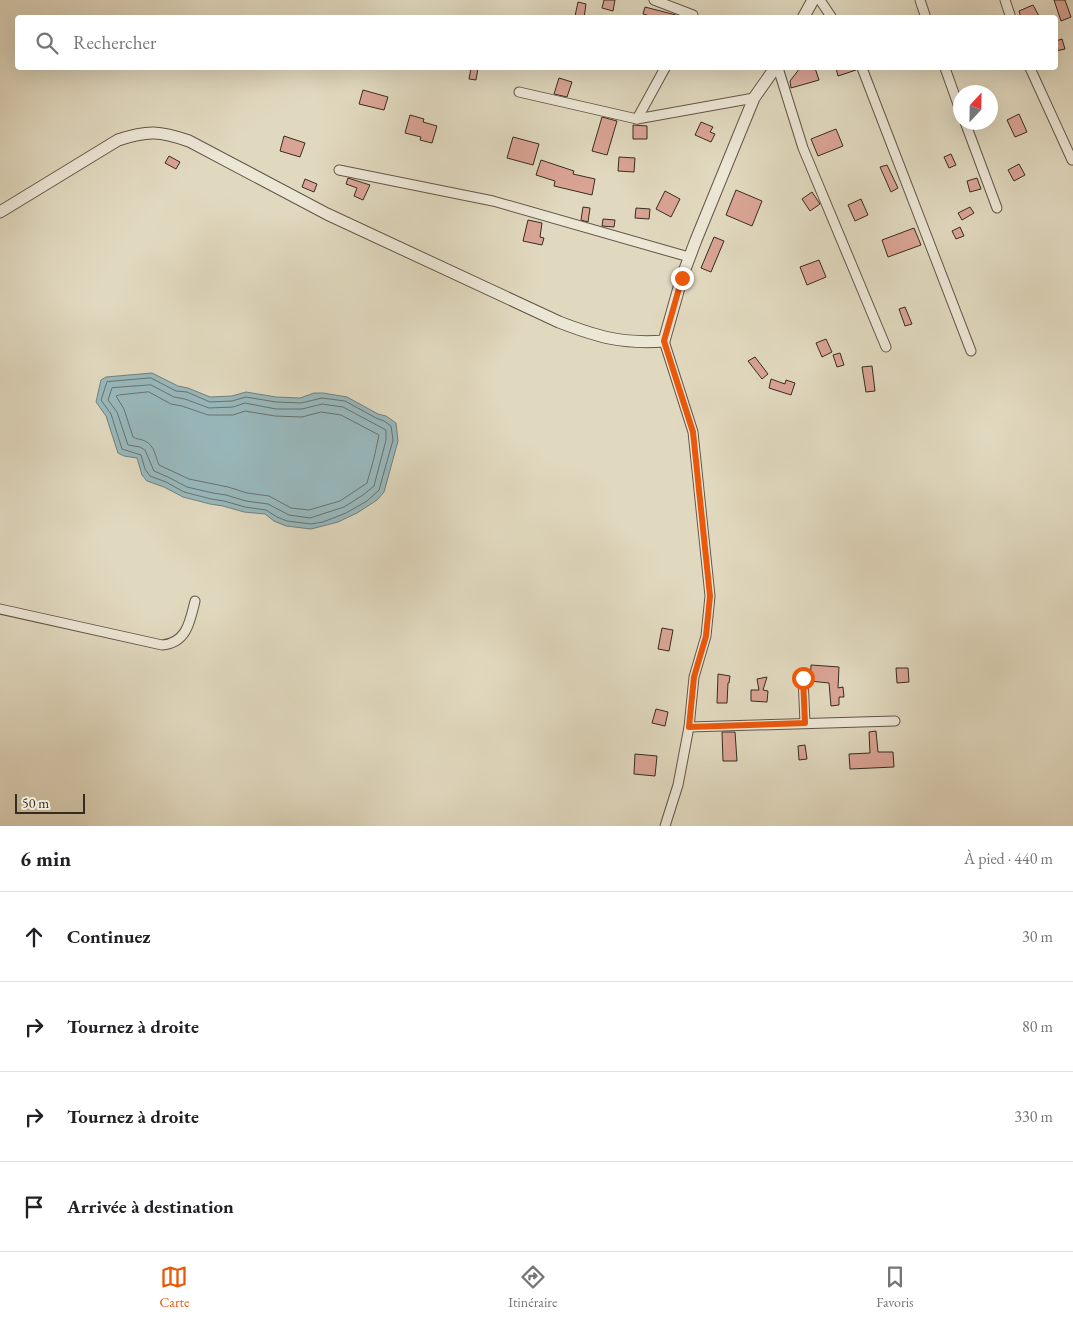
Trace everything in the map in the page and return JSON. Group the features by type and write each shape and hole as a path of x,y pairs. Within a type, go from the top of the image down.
{"street":[{"path":"654,0 691,15"},
{"path":"805,15 813,0"},
{"path":"820,0 830,15"},
{"path":"920,0 925,15"},
{"path":"1005,0 1010,15"},
{"path":"637,119 664,70"},
{"path":"665,826 678,785 689,727 694,677 706,636 710,596 693,432 664,341 689,257 754,98 775,70"},
{"path":"777,70 803,148 886,347"},
{"path":"863,70 970,351"},
{"path":"946,70 953,90"},
{"path":"1031,70 1072,160"},
{"path":"519,92 637,119 754,98"},
{"path":"968,130 997,208"},
{"path":"0,212 118,140 139,133 171,135 189,141 327,214 559,322 586,333 618,341 639,343 664,341"},
{"path":"338,170 493,201 689,257"},
{"path":"0,609 162,645 172,644 180,638 189,622 196,601"},
{"path":"803,678 805,723"},
{"path":"689,727 895,721"}],"water":[{"path":"152,373 178,386 210,397 232,396 246,392 276,397 300,398 314,393 323,393 347,397 378,414 386,416 396,423 398,441 384,492 377,500 357,513 338,522 311,529 286,526 274,521 265,514 244,512 183,497 147,481 142,475 137,458 118,453 106,416 96,402 101,380 106,377"}],"building":[{"path":"604,0 615,0 613,11 602,8"},
{"path":"1054,0 1065,0 1071,17 1061,21"},
{"path":"578,2 586,4 584,15 575,15"},
{"path":"1033,5 1038,15 1020,15 1019,11"},
{"path":"645,7 676,15 646,15 643,14"},
{"path":"1062,39 1065,49 1058,51 1058,40"},
{"path":"471,70 478,70 476,80 469,79"},
{"path":"798,70 816,70 819,80 791,88 790,81"},
{"path":"836,70 856,70 838,76"},
{"path":"559,78 572,82 567,97 554,94"},
{"path":"363,90 388,97 384,110 359,104"},
{"path":"1019,114 1027,132 1015,137 1007,120"},
{"path":"410,115 424,119 423,122 437,126 432,143 420,140 421,137 405,133"},
{"path":"602,117 617,121 607,155 592,151"},
{"path":"701,122 713,127 710,132 715,134 711,142 695,135"},
{"path":"633,125 647,126 647,139 633,139"},
{"path":"836,129 843,146 818,156 811,139"},
{"path":"284,136 305,143 300,157 280,151"},
{"path":"513,137 539,144 533,165 507,158"},
{"path":"951,154 956,165 949,168 944,157"},
{"path":"169,156 180,162 176,169 165,163"},
{"path":"619,157 635,158 634,172 618,171"},
{"path":"541,160 574,171 573,174 595,179 592,195 554,186 555,181 536,175"},
{"path":"1019,164 1025,175 1014,181 1008,170"},
{"path":"887,165 898,188 891,192 880,167"},
{"path":"348,178 370,185 363,200 354,196 357,188 346,184"},
{"path":"977,178 981,189 970,192 967,181"},
{"path":"305,179 317,184 314,192 302,187"},
{"path":"736,190 762,201 752,226 726,215"},
{"path":"665,191 680,199 671,217 656,209"},
{"path":"812,192 820,204 810,211 802,199"},
{"path":"861,199 868,215 855,221 848,205"},
{"path":"583,207 590,208 588,222 581,220"},
{"path":"970,207 974,213 962,220 958,213"},
{"path":"636,208 650,209 649,219 635,218"},
{"path":"603,219 615,220 614,227 602,226"},
{"path":"528,220 542,223 540,237 544,238 542,245 523,241"},
{"path":"960,227 964,236 956,239 952,231"},
{"path":"914,228 921,245 888,257 882,240"},
{"path":"714,237 724,241 711,272 701,268"},
{"path":"819,260 826,277 807,285 800,267"},
{"path":"905,307 912,324 905,326 899,309"},
{"path":"826,339 832,352 822,357 816,343"},
{"path":"840,353 844,365 837,367 833,355"},
{"path":"755,357 768,374 762,379 748,361"},
{"path":"872,366 875,391 866,392 862,367"},
{"path":"771,379 785,384 786,380 795,383 791,395 769,388"},
{"path":"662,628 673,630 669,651 658,649"},
{"path":"811,665 839,667 838,688 843,687 844,697 839,697 839,705 831,706 829,683 810,681"},
{"path":"896,668 908,668 909,682 897,683"},
{"path":"718,674 730,676 727,703 717,703"},
{"path":"767,677 763,690 768,691 767,702 751,701 751,690 759,690 757,679"},
{"path":"656,709 668,712 665,726 652,723"},
{"path":"876,731 878,752 893,752 894,767 850,769 849,754 870,753 869,732"},
{"path":"722,732 735,732 737,761 723,761"},
{"path":"805,745 807,759 799,760 798,746"},
{"path":"635,754 657,756 655,776 634,774"}],"route":[{"path":"682,278 664,341 693,432 696,448 710,596 706,636 694,677 689,727 805,723 803,678"}]}
